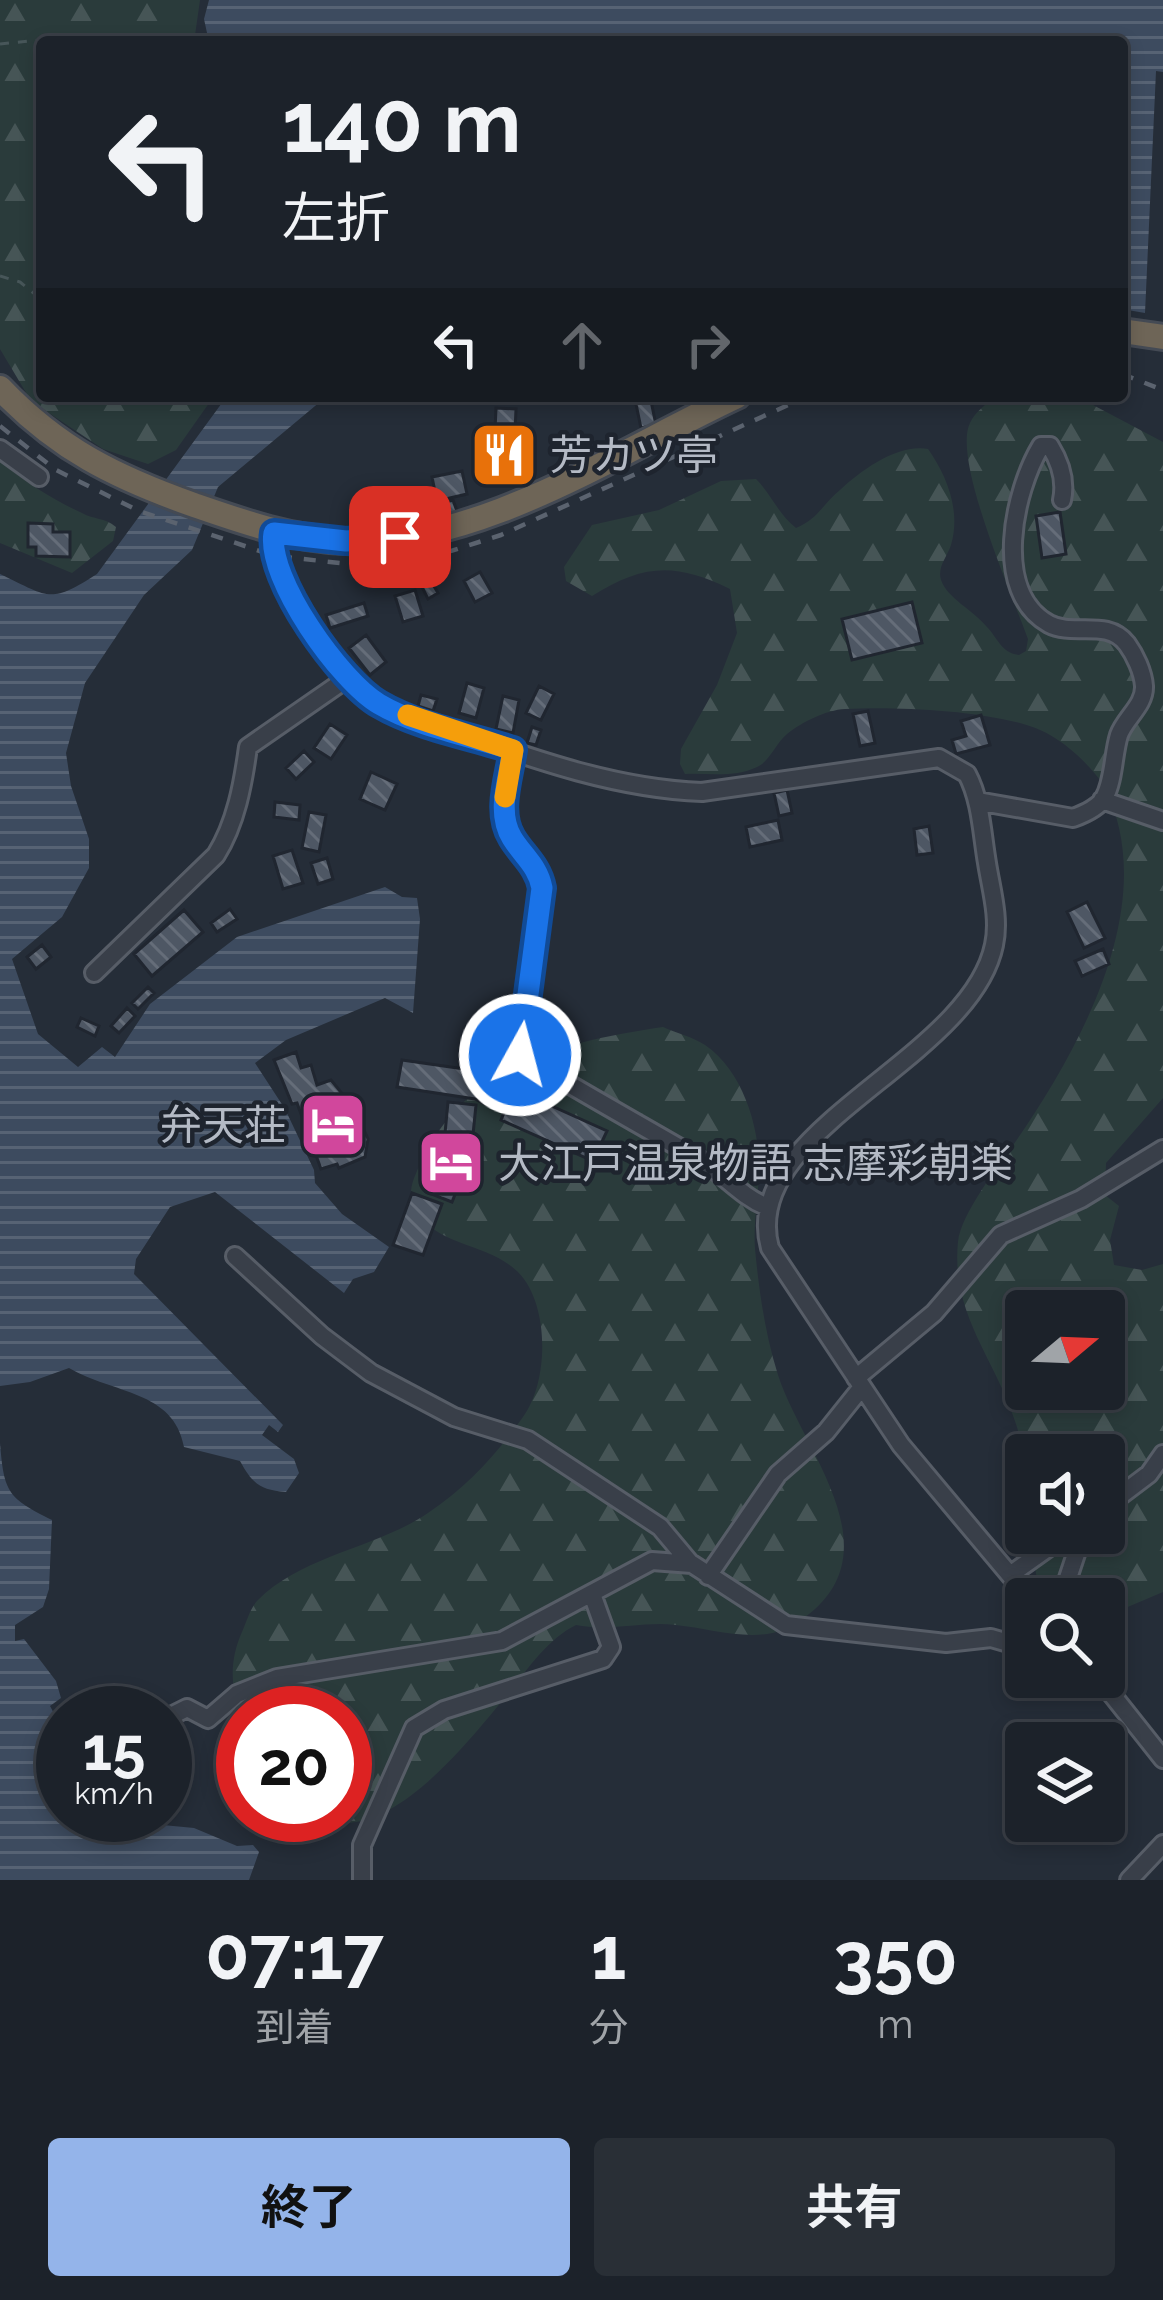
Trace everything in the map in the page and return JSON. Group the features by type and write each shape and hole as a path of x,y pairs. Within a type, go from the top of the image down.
{"highway":[{"path":"1128,332 1163,337"},
{"path":"0,389 43,430 134,484 274,533 346,541 400,537 459,525 528,498 719,402"}],"street":[{"path":"977,801 1073,818 1102,800 1120,732 1142,700 1138,663 1117,634 1055,627 1044,621 1024,595 1012,555 1014,523 1041,446 1054,451 1064,478 1062,500"},
{"path":"0,449 39,477"},
{"path":"274,533 272,544 286,585 304,619 363,694 385,708 614,782 702,792 939,758 967,774 977,801 996,922 989,960 952,1019 918,1052 835,1114 803,1147 767,1207 764,1226 770,1248 901,1445 1012,1578"},
{"path":"94,973 216,855 243,784 248,747 349,677"},
{"path":"513,750 502,814 510,836 539,873 542,888 520,1055 663,1142 703,1161 745,1198 767,1207"},
{"path":"1102,800 1163,821"},
{"path":"708,1576 778,1474 826,1432 859,1383 934,1312 1001,1235 1081,1198 1163,1149"},
{"path":"235,1256 370,1373 454,1417 528,1441 550,1454 660,1527 692,1564 776,1620 798,1628 946,1642 991,1638 1005,1642"},
{"path":"1125,1491 1150,1474 1163,1454"},
{"path":"1010,1575 1040,1554"},
{"path":"192,1711 208,1719 237,1694 278,1678 502,1642 637,1566 692,1564"},
{"path":"362,1880 362,1845 414,1728 444,1710 603,1659 611,1647 592,1594"},
{"path":"1115,1698 1163,1759"},
{"path":"1129,1880 1163,1844"}],"path":[{"path":"80,36 90,35"},
{"path":"0,44 36,40"},
{"path":"0,276 20,282 36,295"}],"green space":[{"path":"0,0 200,0 195,36 36,36 36,402 210,402 176,450 148,464 103,449 31,401 0,349"},
{"path":"988,402 1087,402 1163,442 1163,1098 1106,1163 1105,1195 1119,1206 1110,1240 1114,1265 1142,1270 1163,1264 1163,1592 1125,1608 1125,1578 1037,1578 1033,1554 1125,1554 1125,1434 1019,1434 1011,1410 1125,1410 1125,1290 1005,1290 1005,1396 967,1313 958,1268 958,1242 966,1218 1066,1061 1107,970 1124,875 1119,828 1103,784 1065,745 1031,727 980,715 892,708 845,709 814,717 787,734 766,761 748,770 685,774 681,749 717,685 737,633 730,589 692,574 660,570 627,578 592,596 566,581 564,567 592,525 659,510 721,481 756,479 796,528 881,460 904,450 928,449 953,507 954,532 941,566 941,580 1004,648 1019,655 1026,651 1028,639 969,466 972,419"},
{"path":"0,461 60,502 112,524 116,527 113,541 72,573 0,543"},
{"path":"663,1027 700,1042 718,1056 746,1100 758,1151 755,1239 763,1312 778,1375 842,1524 844,1554 836,1583 804,1618 767,1634 663,1624 576,1625 548,1646 437,1773 415,1793 372,1817 372,1686 234,1686 238,1643 258,1600 276,1585 408,1525 456,1492 491,1457 532,1402 542,1343 536,1303 528,1286 507,1263 427,1224 411,1200 412,1188 441,1128 464,1101 522,1063 590,1040"}],"water":[{"path":"209,0 1163,0 1163,72 1156,71 1145,313 1128,310 1128,36 208,36 204,19"},
{"path":"223,402 320,402 218,487 192,550 144,595 85,683 66,753 71,786 89,839 89,868 62,917 12,959 38,1034 78,1067 102,1047 115,1057 150,1004 237,937 385,887 402,897 417,898 420,919 413,1013 385,998 286,1040 255,1063 285,1109 314,1170 315,1183 342,1214 389,1247 374,1272 353,1279 344,1293 215,1192 170,1207 136,1259 134,1274 283,1425 278,1432 269,1425 262,1435 294,1459 299,1473 286,1492 258,1484 240,1461 184,1447 178,1428 155,1404 69,1368 30,1382 0,1386 0,574 29,588 58,594 97,574"},
{"path":"0,1443 11,1492 52,1520 49,1589 43,1607 15,1625 15,1641 24,1639 57,1686 36,1686 36,1842 192,1842 192,1828 216,1837 216,1842 253,1845 259,1852 249,1880 0,1880"}],"building":[{"path":"651,402 656,425 641,428 636,404"},
{"path":"496,408 516,409 515,432 495,431"},
{"path":"516,443 516,466 491,467 491,444"},
{"path":"462,471 467,494 437,501 432,477"},
{"path":"453,500 458,514 428,523 424,508"},
{"path":"1060,512 1066,554 1042,558 1036,516"},
{"path":"28,523 53,524 53,532 70,532 70,557 36,556 36,547 28,547"},
{"path":"480,572 492,593 475,602 464,581"},
{"path":"428,576 438,593 428,599 419,581"},
{"path":"415,590 423,616 403,622 395,596"},
{"path":"912,602 922,643 852,660 842,619"},
{"path":"364,603 368,616 330,628 326,615"},
{"path":"366,635 386,662 370,675 349,648"},
{"path":"467,683 484,688 476,718 459,713"},
{"path":"539,686 554,694 541,720 526,713"},
{"path":"421,695 437,699 433,711 418,706"},
{"path":"503,696 519,700 513,733 496,729"},
{"path":"868,711 875,743 860,746 853,714"},
{"path":"981,715 990,745 956,754 952,740 966,736 961,721"},
{"path":"330,724 347,735 331,759 314,748"},
{"path":"532,727 541,730 536,745 527,743"},
{"path":"304,751 314,762 296,779 286,768"},
{"path":"371,772 397,784 385,810 360,799"},
{"path":"787,790 792,813 779,816 774,793"},
{"path":"275,802 300,805 299,820 274,817"},
{"path":"309,812 326,815 319,852 302,848"},
{"path":"778,820 782,840 750,847 746,827"},
{"path":"929,826 933,853 917,855 914,829"},
{"path":"292,850 303,883 283,889 273,856"},
{"path":"327,858 333,879 318,884 311,863"},
{"path":"1087,902 1105,938 1084,948 1067,912"},
{"path":"230,909 237,919 217,932 211,923"},
{"path":"184,910 203,932 152,976 134,954"},
{"path":"42,945 51,957 36,969 27,957"},
{"path":"1103,949 1109,964 1082,976 1075,961"},
{"path":"148,987 154,993 138,1009 132,1003"},
{"path":"127,1008 135,1016 119,1033 111,1026"},
{"path":"81,1018 99,1026 95,1036 77,1027"},
{"name":"弁天荘","path":"296,1052 301,1068 311,1065 317,1085 331,1080 354,1108 368,1139 365,1157 339,1168 337,1164 321,1169 297,1103 292,1104 274,1060"},
{"path":"402,1060 485,1072 505,1082 493,1108 475,1099 397,1087"},
{"path":"514,1089 607,1131 593,1161 501,1120"},
{"path":"448,1102 476,1105 471,1154 452,1202 426,1192 444,1144"},
{"path":"412,1193 442,1204 423,1255 393,1245"}],"railway":[{"path":"1128,376 1163,390"},
{"path":"0,426 56,470 139,511 275,556 359,565 432,557 501,535 795,402"}],"slow traffic":[{"path":"408,715 513,750 505,797"}],"place":[{"name":"芳カツ亭","path":"504,455"},
{"name":"弁天荘","path":"333,1125"},
{"name":"大江戸温泉物語 志摩彩朝楽","path":"451,1163"}],"route":[{"path":"400,537 346,541 274,533 272,544 304,619 363,694 385,708 513,750 502,814 510,836 539,873 542,888 520,1055"}]}
